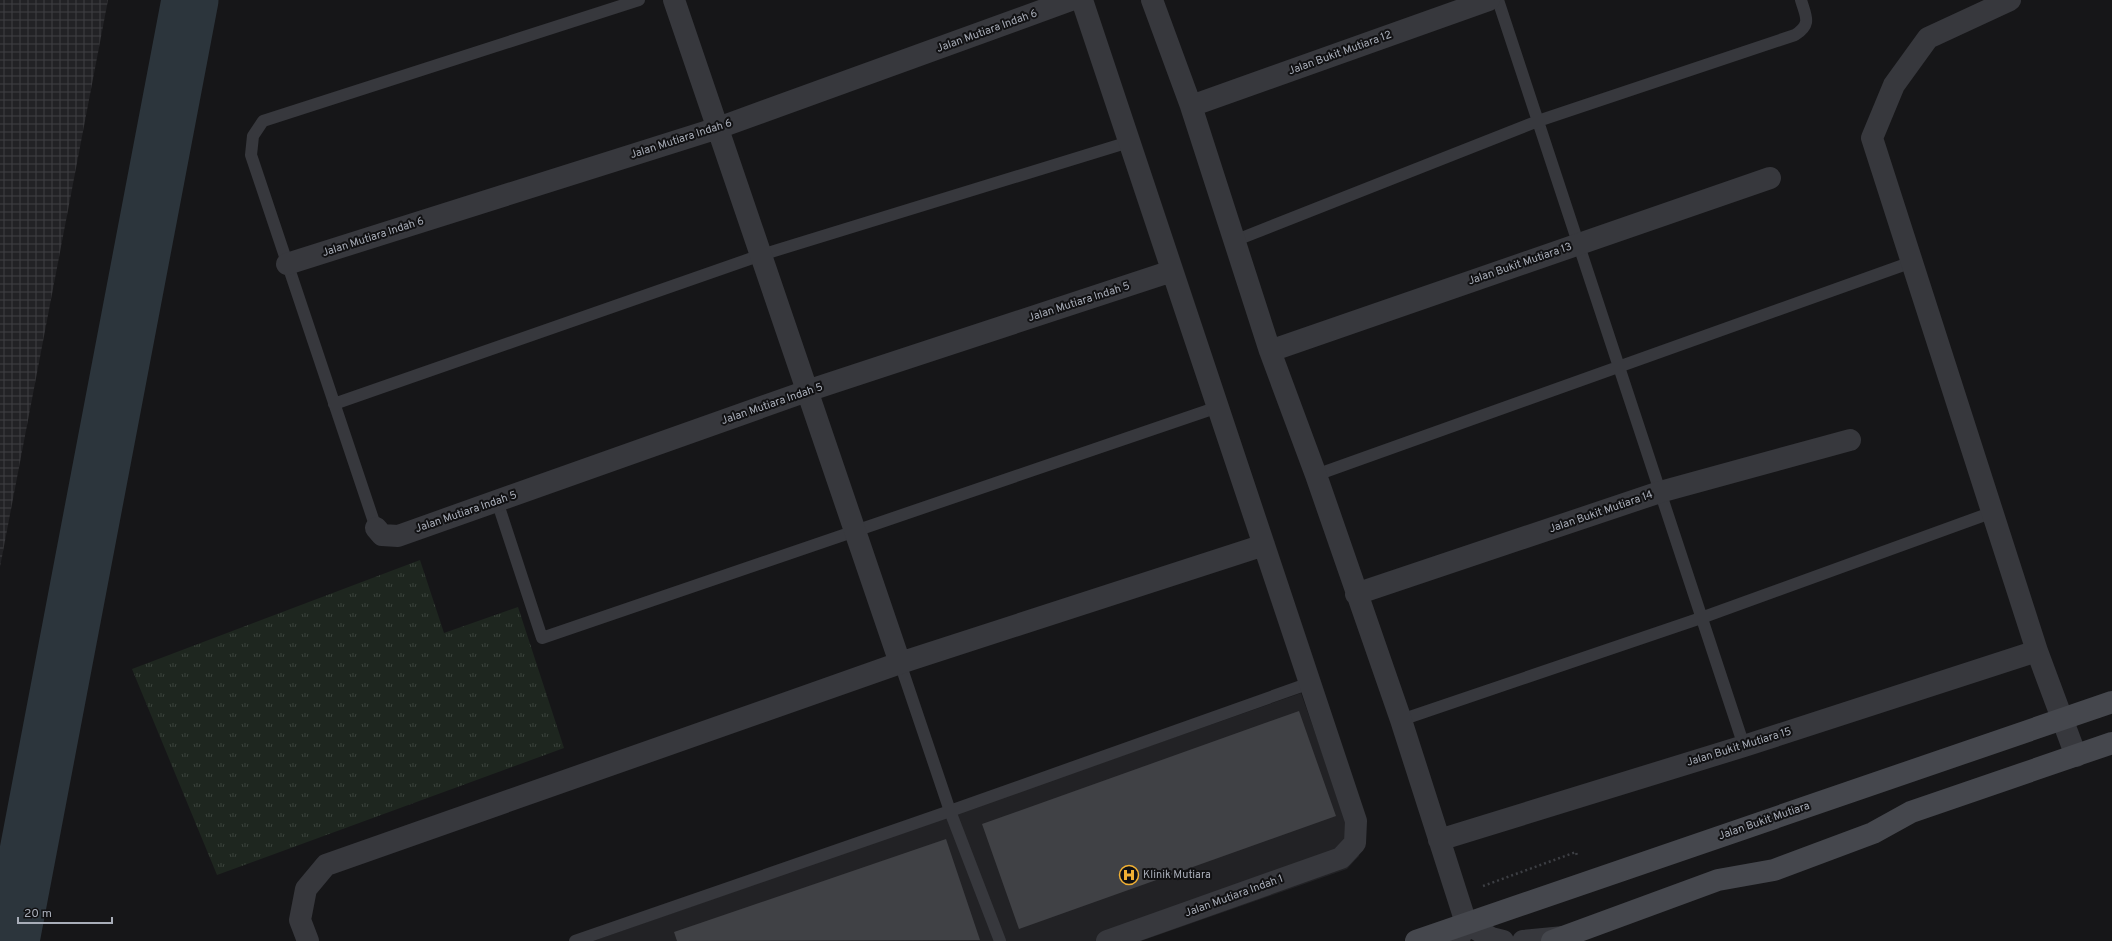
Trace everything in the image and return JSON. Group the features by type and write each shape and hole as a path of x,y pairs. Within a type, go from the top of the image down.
{"street":[{"path":"674,0 900,664"},
{"name":"Jalan Mutiara Indah 6","path":"287,264 718,128 1071,0"},
{"path":"1082,0 1310,683"},
{"path":"1152,0 1191,106 1270,351 1316,475 1356,594 1401,720 1439,840 1462,932 1503,941"},
{"path":"2010,0 1928,38 1894,85 1872,138 2037,651 2076,756"},
{"name":"Jalan Bukit Mutiara 12","path":"1191,106 1486,1"},
{"name":"Jalan Bukit Mutiara 13","path":"1270,351 1770,178"},
{"name":"Jalan Mutiara Indah 5","path":"376,528 382,535 398,536 807,391 1172,271"},
{"name":"Jalan Bukit Mutiara 14","path":"1356,594 1660,492 1850,440"},
{"path":"308,941 300,920 306,889 326,865 900,664 1264,545"},
{"name":"Jalan Bukit Mutiara 15","path":"1439,840 1744,746 2037,651"},
{"name":"Jalan Mutiara Indah 1","path":"1107,941 1341,858 1355,843 1356,820 1310,683"},
{"name":"Jalan Bukit Mutiara","path":"1416,941 1462,932 2112,702"},
{"path":"1523,941 1558,939 1718,880 1774,870 1873,833 1911,812 2112,743"}],"lane":[{"path":"376,528 251,155 253,136 264,121 639,0"},
{"path":"1234,241 1538,121 1795,35 1805,29 1807,22 1801,0"},
{"path":"1486,1 1538,121 1620,365 1701,618 1744,746"},
{"path":"334,404 761,255 1129,142"},
{"path":"1316,475 1620,365 1912,262"},
{"path":"497,501 542,638 1218,407"},
{"path":"1401,720 1701,618 1993,512"},
{"path":"900,664 950,811 1000,941"},
{"path":"575,941 950,811 1310,683"}],"path":[{"path":"1479,887 1576,852"}],"shaded area":[{"path":"0,0 108,0 0,567"},
{"path":"1301,693 1359,856 1347,869 1141,941 593,941"}],"green space":[{"path":"420,560 444,633 518,607 564,748 217,875 132,669"}],"building":[{"path":"1299,711 1336,816 1019,929 982,824"},
{"path":"946,839 980,940 677,941 674,932"}],"waterway":[{"path":"11,941 190,0"}],"place":[{"name":"Klinik Mutiara","path":"1129,875"}]}
